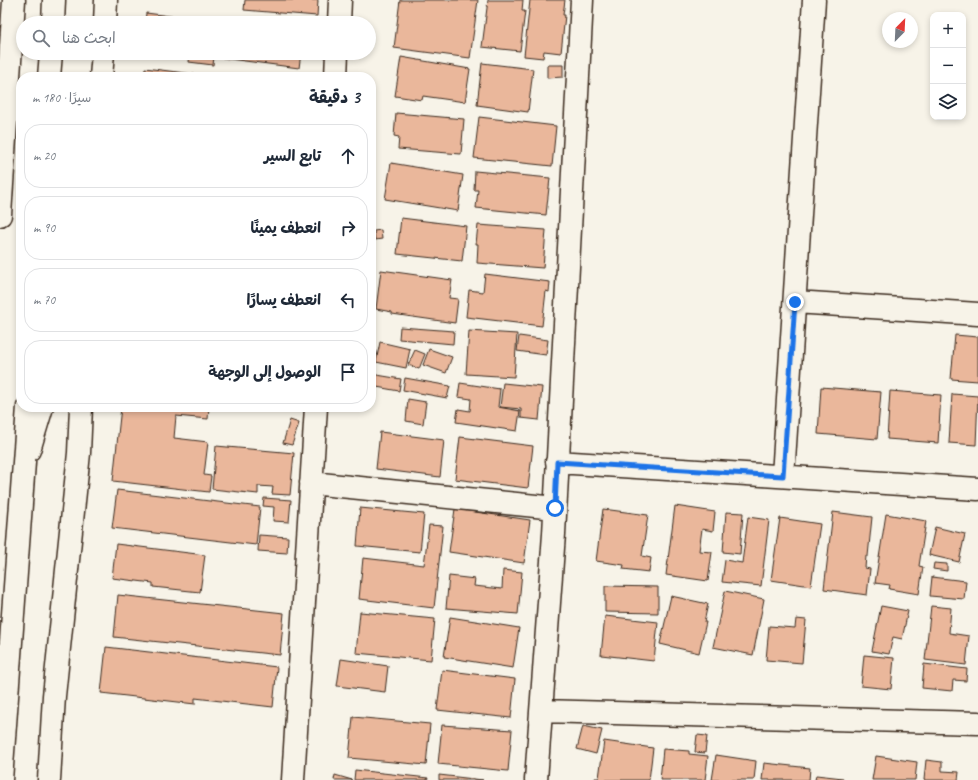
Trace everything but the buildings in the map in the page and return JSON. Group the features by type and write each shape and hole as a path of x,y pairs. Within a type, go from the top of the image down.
{"street":[{"path":"0,215 14,0"},
{"path":"53,16 54,0"},
{"path":"105,16 106,0"},
{"path":"339,16 340,0"},
{"path":"536,780 555,508 582,0"},
{"path":"783,476 814,0"},
{"path":"49,72 50,60"},
{"path":"101,72 102,60"},
{"path":"336,72 337,60"},
{"path":"795,302 978,314"},
{"path":"1,780 28,412"},
{"path":"23,470 40,412"},
{"path":"50,780 54,696 81,412"},
{"path":"293,780 316,412"},
{"path":"557,462 978,489"},
{"path":"311,483 555,508"},
{"path":"541,711 978,723"},
{"path":"5,722 11,780"}],"route":[{"path":"555,508 557,462 783,476 795,302"}]}
